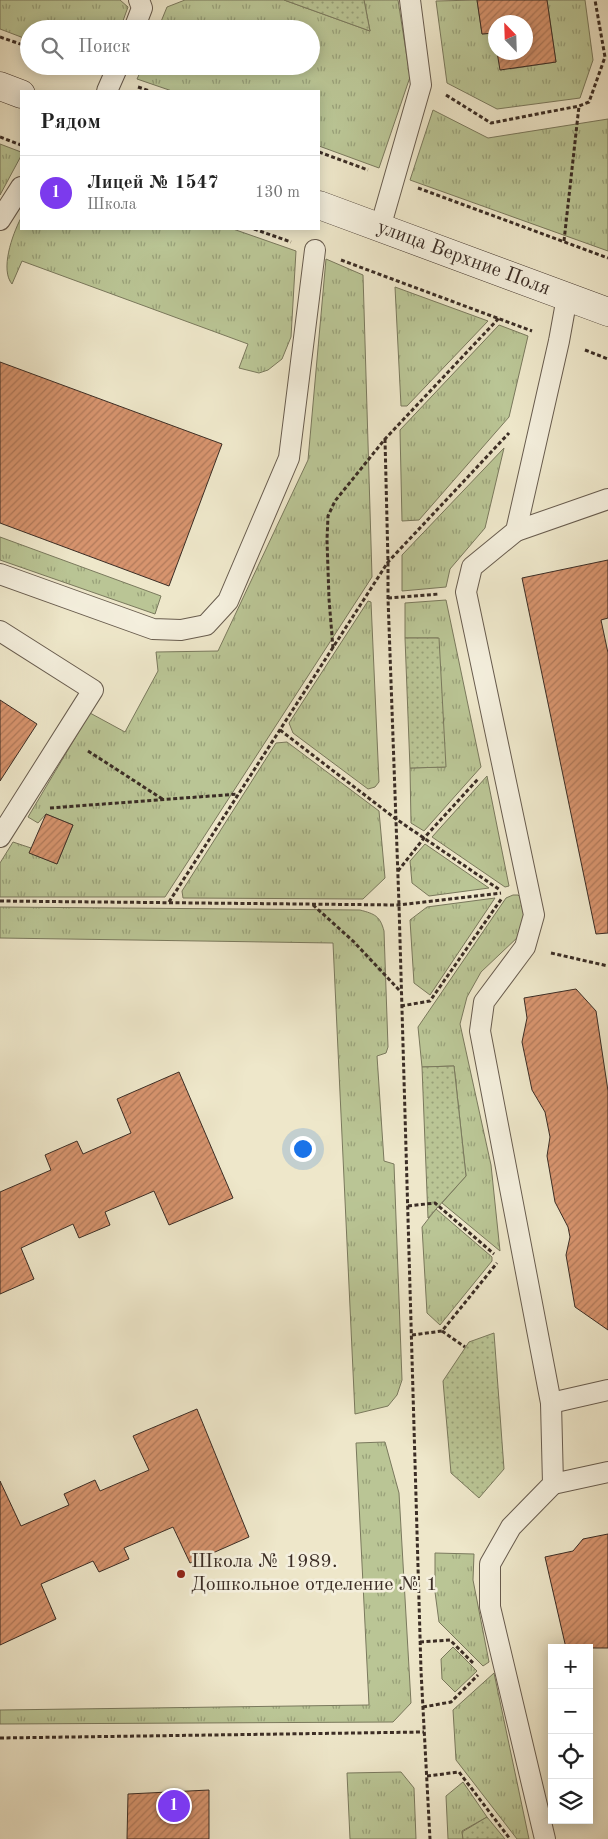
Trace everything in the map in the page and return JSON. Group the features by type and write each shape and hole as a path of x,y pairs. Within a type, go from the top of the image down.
{"street":[{"path":"0,86 20,94"},
{"name":"улица Верхние Поля","path":"320,205 608,312"}],"lane":[{"path":"137,20 142,8 139,0"},
{"path":"380,228 421,85 410,0"},
{"path":"107,90 114,75"},
{"path":"0,220 20,189"},
{"path":"0,574 153,629 181,630 206,625 228,601 289,458 315,250"},
{"path":"516,531 559,341 567,297"},
{"path":"553,1484 551,1403 480,1031 484,1002 525,947 534,915 466,592 472,567 516,531 608,500"},
{"path":"0,631 93,690 0,838"},
{"path":"551,1403 608,1390"},
{"path":"545,1839 490,1607 490,1564 510,1527 553,1484 608,1472"}],"path":[{"path":"445,86 446,96 491,123 579,106 589,102 605,57 595,0"},
{"path":"0,37 20,44"},
{"path":"564,242 579,106"},
{"path":"0,137 20,145"},
{"path":"320,152 608,258"},
{"path":"257,230 608,359"},
{"path":"333,648 326,540 328,516 335,501 385,439 499,318"},
{"path":"169,902 388,562 514,428"},
{"path":"385,439 388,598 398,872 420,1642 430,1839"},
{"path":"280,730 396,819 505,893"},
{"path":"64,736 165,801"},
{"path":"398,872 424,838 500,754"},
{"path":"17,810 165,801 239,794"},
{"path":"0,901 399,905 505,893"},
{"path":"401,1006 430,1001 505,893"},
{"path":"312,904 353,940 401,992"},
{"path":"550,952 608,966"},
{"path":"408,1206 435,1203 500,1259 442,1331"},
{"path":"412,1335 442,1331 466,1347"},
{"path":"420,1642 450,1640 476,1665"},
{"path":"423,1707 451,1702 482,1672"},
{"path":"0,1738 424,1732"},
{"path":"426,1776 459,1772 510,1839"}],"green space":[{"path":"0,0 120,0 128,7 123,20 20,20 20,37 0,29"},
{"path":"185,0 284,0 370,31 364,0 398,0 410,77 379,168 320,146 320,90 169,90 137,79 139,75 320,75 320,20 162,20 167,7"},
{"path":"284,0 364,0 370,31"},
{"path":"477,0 482,34 488,34 488,60 509,60 510,69 556,62 547,0 585,0 593,60 580,98 497,109 447,83 436,1"},
{"path":"433,110 488,138 608,119 608,251 410,180"},
{"path":"0,144 20,152 20,158 0,195"},
{"path":"20,220 20,230 236,230 296,251 291,337 282,359 268,370 259,373 239,368 248,344 22,261 12,284 7,270 7,261 14,234"},
{"path":"326,259 363,275 372,577 165,897 0,897 0,863 13,842 31,848 30,853 57,864 73,825 46,814 38,823 28,817 90,713 125,732 158,671 156,652 218,651 308,460"},
{"path":"395,287 488,321 407,406 401,406"},
{"path":"499,325 528,336 509,417 419,520 402,521 400,430"},
{"path":"504,448 485,528 450,569 446,587 402,591 402,555"},
{"path":"0,537 161,596 155,614 0,560"},
{"path":"446,600 481,767 424,831 411,823 410,768 445,767 438,638 405,638 405,603"},
{"path":"368,601 371,602 379,782 375,787 368,789 293,733 289,723"},
{"path":"405,638 439,638 446,767 410,768"},
{"path":"287,742 379,811 385,878 363,899 183,898 182,891 276,743"},
{"path":"487,776 509,886 505,887 432,837"},
{"path":"425,844 489,888 429,896 412,883 410,861"},
{"path":"518,895 527,904 519,936 481,972 467,997 460,1024 491,1165 500,1251 442,1203 466,1176 454,1066 422,1067 418,1027 506,898"},
{"path":"495,898 430,995 414,983 410,920 427,907"},
{"path":"0,907 360,910 373,914 379,919 384,931 388,1047 386,1053 377,1056 384,1161 394,1164 402,1380 397,1395 388,1406 355,1414 333,943 0,938"},
{"path":"454,1066 466,1176 428,1218 422,1067"},
{"path":"436,1209 492,1257 492,1261 440,1325 427,1313 422,1227"},
{"path":"494,1333 504,1469 479,1498 451,1473 443,1381 469,1342"},
{"path":"385,1442 399,1493 411,1703 393,1722 0,1724 0,1710 369,1705 356,1443"},
{"path":"435,1553 474,1554 473,1580 489,1662 483,1666 439,1622 435,1592"},
{"path":"453,1647 477,1671 455,1692 442,1679 441,1659"},
{"path":"494,1673 529,1839 517,1839 456,1760 453,1710"},
{"path":"401,1772 414,1788 416,1839 350,1839 347,1773"},
{"path":"463,1782 487,1817 462,1831 463,1839 448,1839 446,1796"},
{"path":"487,1817 505,1839 463,1839 462,1832"}],"building":[{"path":"477,0 547,0 556,62 500,70 498,60 533,60 533,15 488,15 488,34 482,34"},
{"path":"0,362 222,444 169,586 0,523"},
{"path":"608,560 608,618 601,620 608,653 608,933 596,934 522,578"},
{"path":"0,700 37,724 0,781"},
{"path":"46,814 73,825 57,864 29,853"},
{"path":"576,989 596,1011 608,1091 608,1330 575,1307 566,1255 570,1237 568,1227 555,1202 547,1156 550,1137 545,1112 532,1090 522,1042 527,1018 524,998"},
{"path":"179,1072 233,1198 169,1225 154,1191 105,1212 110,1225 79,1238 73,1224 21,1248 34,1279 0,1294 0,1192 51,1170 45,1155 77,1141 83,1154 131,1133 117,1099"},
{"path":"197,1409 249,1537 190,1563 173,1527 124,1548 129,1559 99,1572 93,1561 41,1584 56,1619 0,1645 0,1481 21,1526 69,1505 64,1494 95,1480 100,1491 149,1470 133,1436"},
{"path":"608,1534 608,1648 593,1648 593,1644 565,1644 545,1557 573,1551 583,1539"},
{"path":"209,1790 209,1839 127,1839 128,1794"}],"place":[{"name":"Школа № 1989. Дошкольное отделение № 1","path":"181,1574"},
{"name":"Лицей № 1547","path":"174,1806"}]}
